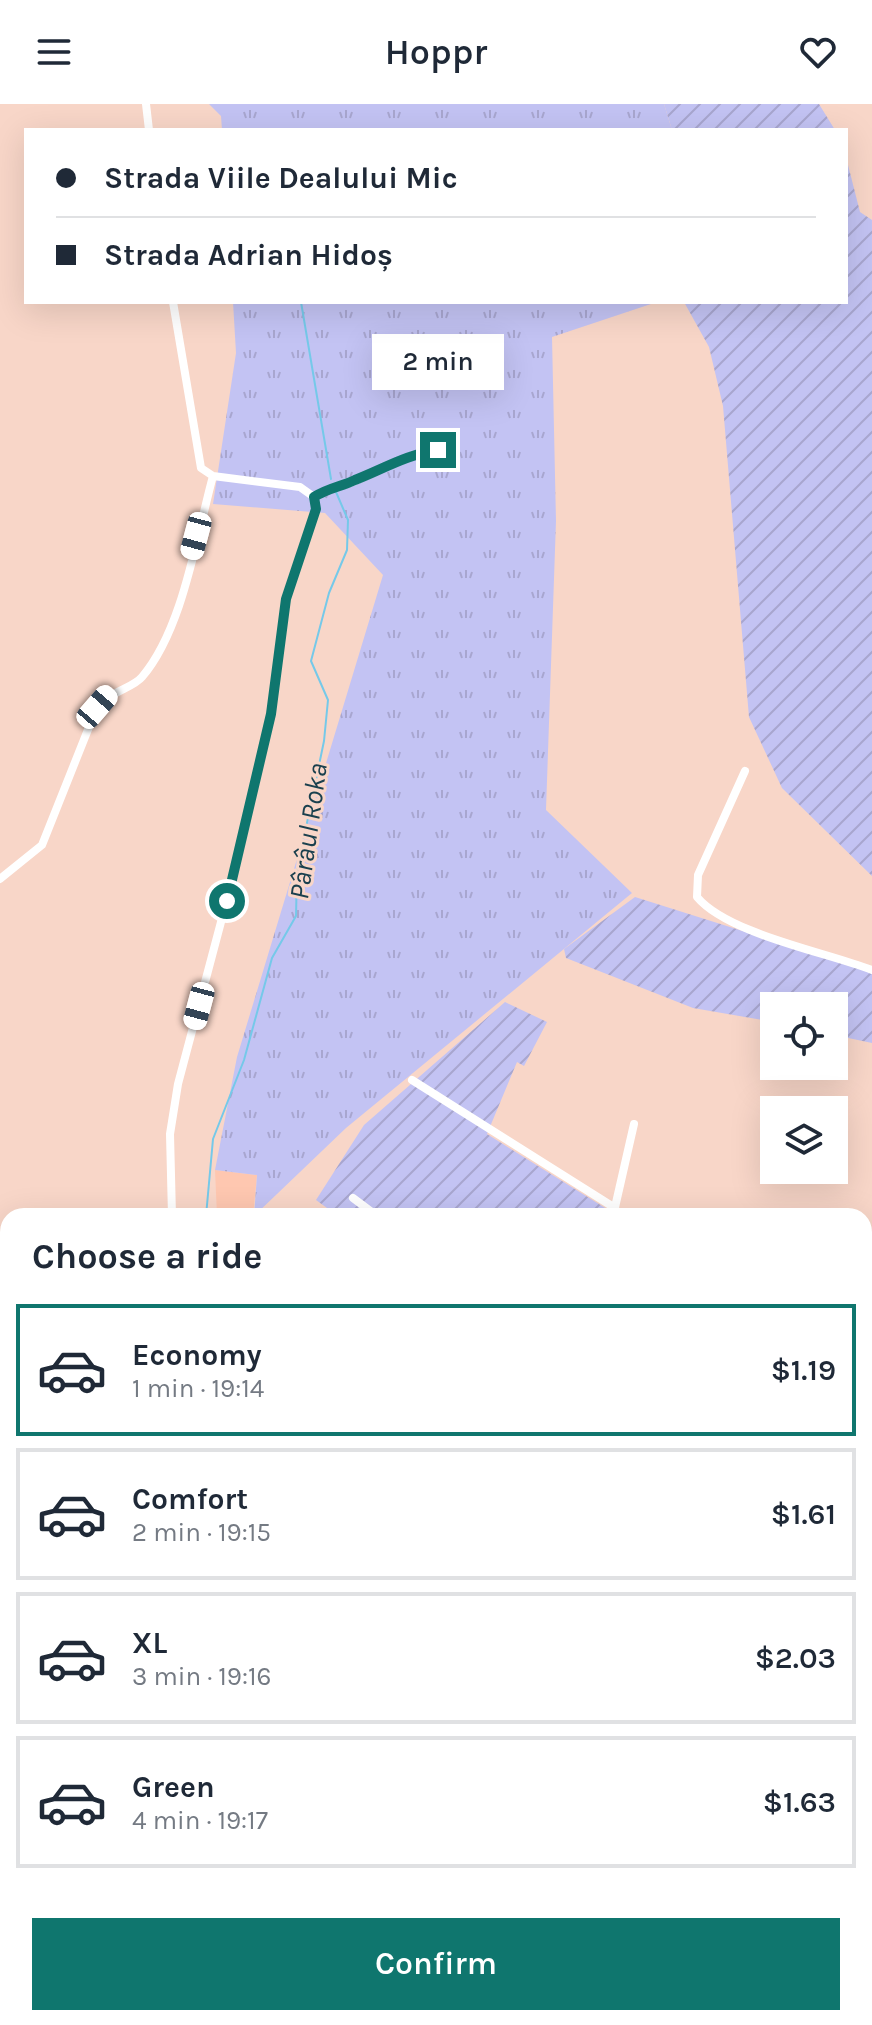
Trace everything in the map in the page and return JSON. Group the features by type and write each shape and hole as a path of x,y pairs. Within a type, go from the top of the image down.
{"street":[{"path":"146,104 149,128"},
{"path":"172,1208 170,1134 178,1084 234,873 271,714 286,599 316,509 314,497 300,487 213,476 200,465 173,304"},
{"path":"314,497 333,485 351,482 391,463 438,450"},
{"path":"0,879 42,845 97,707 107,695 139,681 167,641 213,476"},
{"path":"745,771 698,875 697,897 714,913 749,928 872,970"},
{"path":"412,1080 608,1208"},
{"path":"615,1208 634,1124"},
{"path":"353,1198 366,1208"}],"shaded area":[{"path":"215,1170 257,1175 254,1208 217,1208"}],"green space":[{"path":"209,104 664,104 671,128 222,128 221,116"},
{"path":"664,104 819,104 834,128 671,128"},
{"path":"848,165 860,212 872,220 872,876 782,788 749,717 723,406 709,347 685,304 848,304"},
{"path":"233,304 651,304 552,337 556,521 546,810 632,893 346,1128 262,1208 255,1208 257,1175 215,1170 237,1057 383,575 325,513 213,504 236,353"},
{"path":"635,897 872,972 872,1043 848,1038 848,992 760,992 760,1020 693,1008 566,958 564,949"},
{"path":"505,1002 547,1022 524,1066 517,1062 487,1134 605,1208 327,1208 316,1200 364,1125"}],"waterway":[{"name":"Pârâul Roka","path":"301,304 331,479"},
{"name":"Pârâul Roka","path":"207,1208 213,1139 244,1060 272,958 296,916 297,871 324,741 328,700 311,661 329,593 347,550 348,520 336,492"}],"route":[{"path":"227,901 271,714 286,599 316,509 314,497 333,485 351,482 391,463 438,450"}]}
